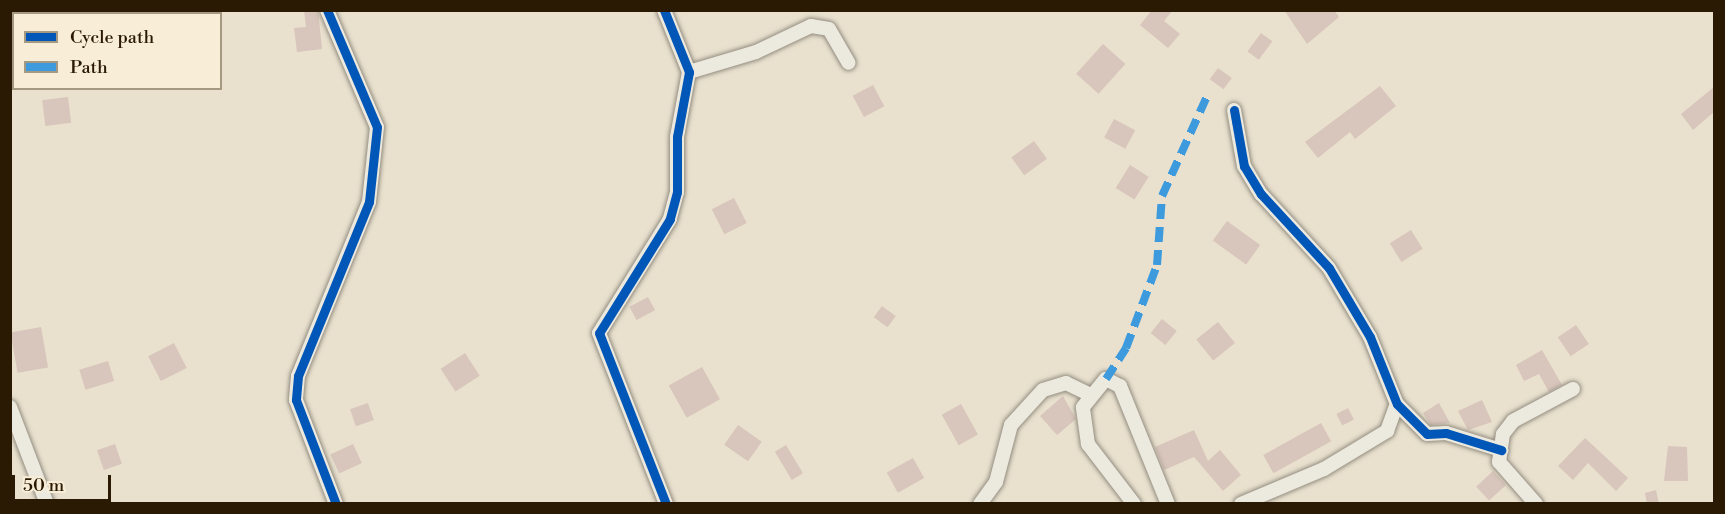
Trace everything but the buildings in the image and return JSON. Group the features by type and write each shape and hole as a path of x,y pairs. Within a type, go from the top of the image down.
{"street":[{"path":"327,10 377,127 369,201 298,376 296,400 336,504"},
{"path":"664,10 689,72 670,219 599,333 666,504"},
{"path":"689,72 756,52 811,26 829,29 849,63"},
{"path":"1234,110 1244,166 1261,194 1329,268 1370,337 1397,404 1428,434 1446,433 1501,450"},
{"path":"1134,504 1088,444 1083,407 1106,379 1120,386 1168,504"},
{"path":"980,504 996,482 1011,425 1043,390 1066,383 1091,395"},
{"path":"1536,504 1499,462 1501,450 1513,421 1573,389"},
{"path":"1241,504 1324,469 1387,431 1397,404"},
{"path":"10,407 47,504"}],"marked path":[{"path":"1106,379 1126,348 1157,265 1162,196 1208,94"}],"cycle path":[{"path":"327,10 377,127 369,202 298,376 296,400 336,504"},
{"path":"664,10 689,72 677,137 677,192 670,219 599,333 666,504"},
{"path":"1234,110 1244,166 1261,194 1329,268 1370,337 1397,404 1427,434 1446,433 1501,450"}]}
